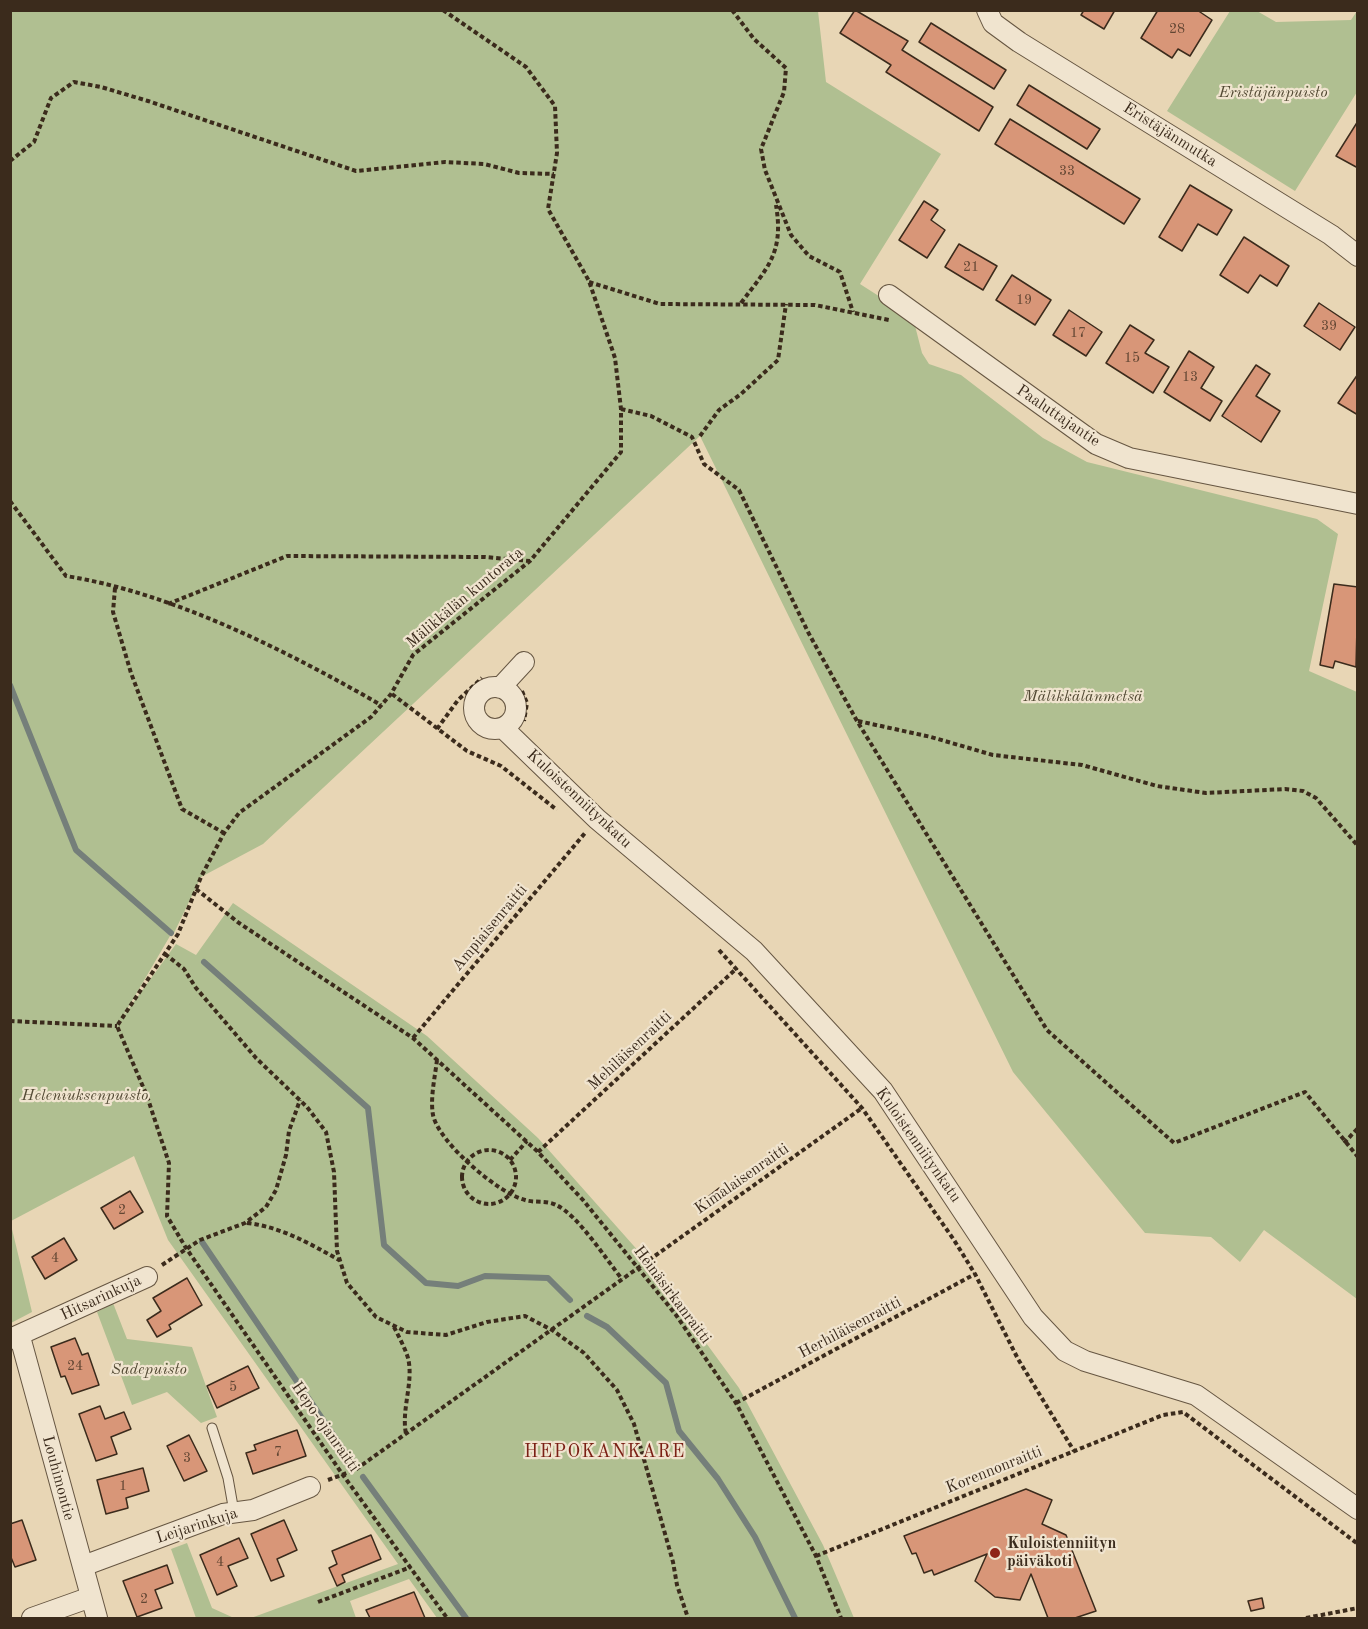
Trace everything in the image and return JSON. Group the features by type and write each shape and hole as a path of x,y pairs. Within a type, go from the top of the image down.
{"street":[{"name":"Eristäjänmutka","path":"987,10 993,23 1019,42 1332,235 1358,256"},
{"name":"Paaluttajantie","path":"889,295 1096,444 1129,458 1358,504"},
{"path":"500,688 524,662"},
{"path":"500,688 511,695 516,707 512,720 503,728 487,728 476,719 474,712 476,698 486,689 500,688"},
{"name":"Kuloistenniitynkatu","path":"503,728 597,819 754,951 883,1091 1033,1317 1065,1351 1085,1361 1197,1395 1358,1509"},
{"name":"Hitsarinkuja","path":"15,1338 147,1277"},
{"name":"Louhimontie","path":"15,1338 97,1618"},
{"name":"Leijarinkuja","path":"83,1566 234,1512 253,1510 310,1487"},
{"path":"32,1618 91,1598"}],"lane":[{"path":"212,1428 228,1478 234,1512"}],"path":[{"name":"Mälikkälän kuntorata","path":"117,1026 178,934 196,889 224,833 239,813 371,717 391,693 412,654 530,561 621,452 621,409 615,358 589,281 548,209 557,153 555,106 526,67 443,10"},
{"path":"732,10 754,39 786,68 784,92 761,149 765,170 775,199 791,235 809,256 840,272 853,312"},
{"path":"10,161 34,142 51,98 74,82 101,87 148,101 356,171 445,162 484,165 519,173 554,174"},
{"path":"741,304 778,247 779,222 775,199"},
{"path":"589,281 660,304 815,305 895,321"},
{"path":"700,436 719,410 741,394 778,360 786,304"},
{"path":"621,409 651,416 692,437 704,464 740,490 808,632 857,721 1047,1030 1173,1143 1305,1092 1344,1143 1358,1157"},
{"path":"10,501 66,576 115,588 167,605 307,663 381,705"},
{"path":"167,605 287,556 485,557 530,561"},
{"path":"115,588 112,612 131,674 182,809 224,833"},
{"path":"391,693 467,751 501,766 558,811"},
{"path":"857,721 931,737 993,755 1082,765 1157,786 1206,793 1285,789 1303,791 1316,798 1358,846"},
{"path":"576,825 594,840"},
{"name":"Ampiaisenraitti","path":"413,1038 586,833"},
{"name":"Heinäsirkanraitti","path":"196,889 239,923 413,1038 527,1141 582,1200 676,1315 736,1403 816,1556 841,1618"},
{"path":"713,944 861,1108 954,1240 975,1274 1018,1359 1074,1451"},
{"path":"165,954 184,969 196,988 256,1058 300,1100 326,1132 334,1172 339,1261 347,1283 376,1317 407,1332 446,1335 487,1322 525,1316 552,1329 584,1353 617,1390 634,1424 688,1618"},
{"name":"Mehiläisenraitti","path":"538,1152 737,968"},
{"path":"10,1021 117,1026 147,1096 169,1163 167,1216 186,1248"},
{"path":"437,1060 433,1115 438,1128 467,1161 510,1194 525,1200 555,1204 580,1223 595,1247 622,1279"},
{"name":"Hitsarinkuja","path":"147,1277 186,1248 245,1223 266,1207 276,1190 300,1100"},
{"name":"Kimalaisenraitti","path":"343,1474 356,1470 861,1108"},
{"path":"1344,1143 1358,1128"},
{"path":"510,1160 527,1141"},
{"path":"490,1150 502,1153 510,1160 516,1178 510,1194 500,1202 491,1204 471,1198 462,1182 462,1170 467,1161 478,1152 490,1150"},
{"path":"245,1223 261,1225 303,1238 339,1261"},
{"name":"Hepo-ojanraitti","path":"186,1248 343,1474 447,1618"},
{"name":"Herhiläisenraitti","path":"736,1403 975,1274"},
{"path":"394,1327 408,1358 409,1371 403,1419 406,1434"},
{"name":"Korennonraitti","path":"816,1556 1163,1415 1183,1412 1358,1544"},
{"path":"318,1602 411,1567"},
{"path":"1306,1618 1358,1608"}],"green space":[{"name":"Mälikkälänmetsä","path":"11,11 818,11 826,82 941,154 860,284 913,318 922,353 929,364 961,375 1043,438 1087,462 1317,519 1338,534 1309,671 1357,692 1357,1299 1264,1230 1240,1262 1211,1237 1145,1233 1013,1072 700,436 263,844 201,877 174,933 93,865 170,936 122,1018 176,944 196,955 233,903 427,1036 538,1138 641,1254 739,1388 823,1545 854,1618 437,1618 409,1579 350,1601 356,1618 251,1618 398,1564 168,1240 134,1156 11,1221"},
{"name":"Eristäjänpuisto","path":"1230,11 1257,11 1276,22 1351,20 1357,11 1357,92 1295,191 1167,111"},
{"path":"11,1225 32,1312 10,1323"},
{"name":"Sadepuisto","path":"113,1303 127,1339 192,1347 217,1417 201,1423 167,1392 132,1405 97,1312"},
{"path":"187,1543 212,1608 234,1618 196,1618 171,1549"}],"building":[{"path":"855,10 908,41 902,50 993,107 979,131 886,72 891,65 840,33"},
{"path":"1084,10 1115,10 1104,29 1081,15"},
{"path":"1158,10 1197,10 1212,20 1190,56 1178,49 1172,58 1141,38"},
{"path":"931,23 1006,70 994,89 919,42"},
{"path":"1029,85 1100,129 1087,149 1017,105"},
{"path":"1010,119 1140,199 1124,224 995,144"},
{"path":"1358,121 1358,168 1336,156"},
{"path":"1190,185 1232,210 1217,235 1198,224 1182,251 1159,237"},
{"path":"924,201 938,210 931,220 945,230 927,258 899,240"},
{"path":"1244,237 1289,266 1277,286 1260,275 1248,293 1220,275"},
{"path":"959,244 997,266 983,290 945,267"},
{"path":"1012,275 1051,300 1035,325 996,300"},
{"path":"1319,303 1355,327 1340,350 1304,326"},
{"path":"1069,310 1102,332 1086,356 1053,335"},
{"path":"1130,325 1154,340 1145,353 1169,367 1153,393 1106,363"},
{"path":"1189,351 1214,367 1201,388 1222,401 1210,421 1164,392"},
{"path":"1256,365 1270,374 1256,396 1280,411 1261,442 1222,416"},
{"path":"1358,374 1358,415 1338,403"},
{"path":"1334,584 1358,587 1356,667 1335,661 1333,668 1320,665"},
{"path":"719,1188 724,1194 714,1202 709,1196"},
{"path":"130,1191 143,1212 114,1229 101,1208"},
{"path":"64,1238 77,1260 45,1279 32,1257"},
{"path":"187,1278 202,1305 169,1325 171,1329 157,1337 147,1320 161,1311 153,1298"},
{"path":"75,1338 82,1355 88,1353 99,1385 72,1394 65,1376 61,1377 51,1347"},
{"path":"248,1366 259,1388 217,1408 207,1386"},
{"path":"100,1406 105,1419 124,1412 131,1429 111,1437 117,1454 96,1461 79,1414"},
{"path":"297,1430 306,1456 253,1474 246,1453 256,1450 254,1445"},
{"path":"189,1435 207,1471 184,1481 167,1446"},
{"path":"143,1468 149,1491 126,1498 128,1508 106,1514 97,1480"},
{"name":"Kuloistenniityn päiväkoti","path":"1026,1489 1052,1500 1042,1524 1066,1535 1096,1611 1075,1618 1048,1618 1031,1574 1020,1600 995,1597 975,1581 987,1554 934,1575 932,1570 924,1573 916,1553 912,1554 904,1536"},
{"path":"22,1520 36,1560 15,1567 10,1555 10,1524"},
{"path":"284,1520 297,1550 277,1559 284,1576 271,1581 251,1534"},
{"path":"371,1535 381,1559 342,1575 345,1582 337,1586 329,1568 337,1564 332,1551"},
{"path":"239,1538 248,1558 228,1566 237,1586 217,1595 200,1555"},
{"path":"167,1565 173,1583 155,1590 162,1608 137,1617 123,1581"},
{"path":"414,1592 425,1618 370,1618 366,1610"},
{"path":"1262,1598 1264,1608 1251,1611 1248,1601"}],"waterway":[{"path":"10,685 76,850 171,933"},
{"path":"204,962 368,1108 384,1245 426,1283 458,1286 485,1276 548,1278 570,1300"},
{"path":"202,1242 351,1461"},
{"path":"587,1316 607,1327 666,1383 679,1431 718,1479 755,1537 795,1618"},
{"path":"363,1477 466,1618"}],"place":[{"name":"Kuloistenniityn päiväkoti","path":"995,1553"}],"district":[{"name":"HEPOKANKARE","path":"605,1452"}],"park label":[{"name":"Heleniuksenpuisto","path":"85,1096"}]}
